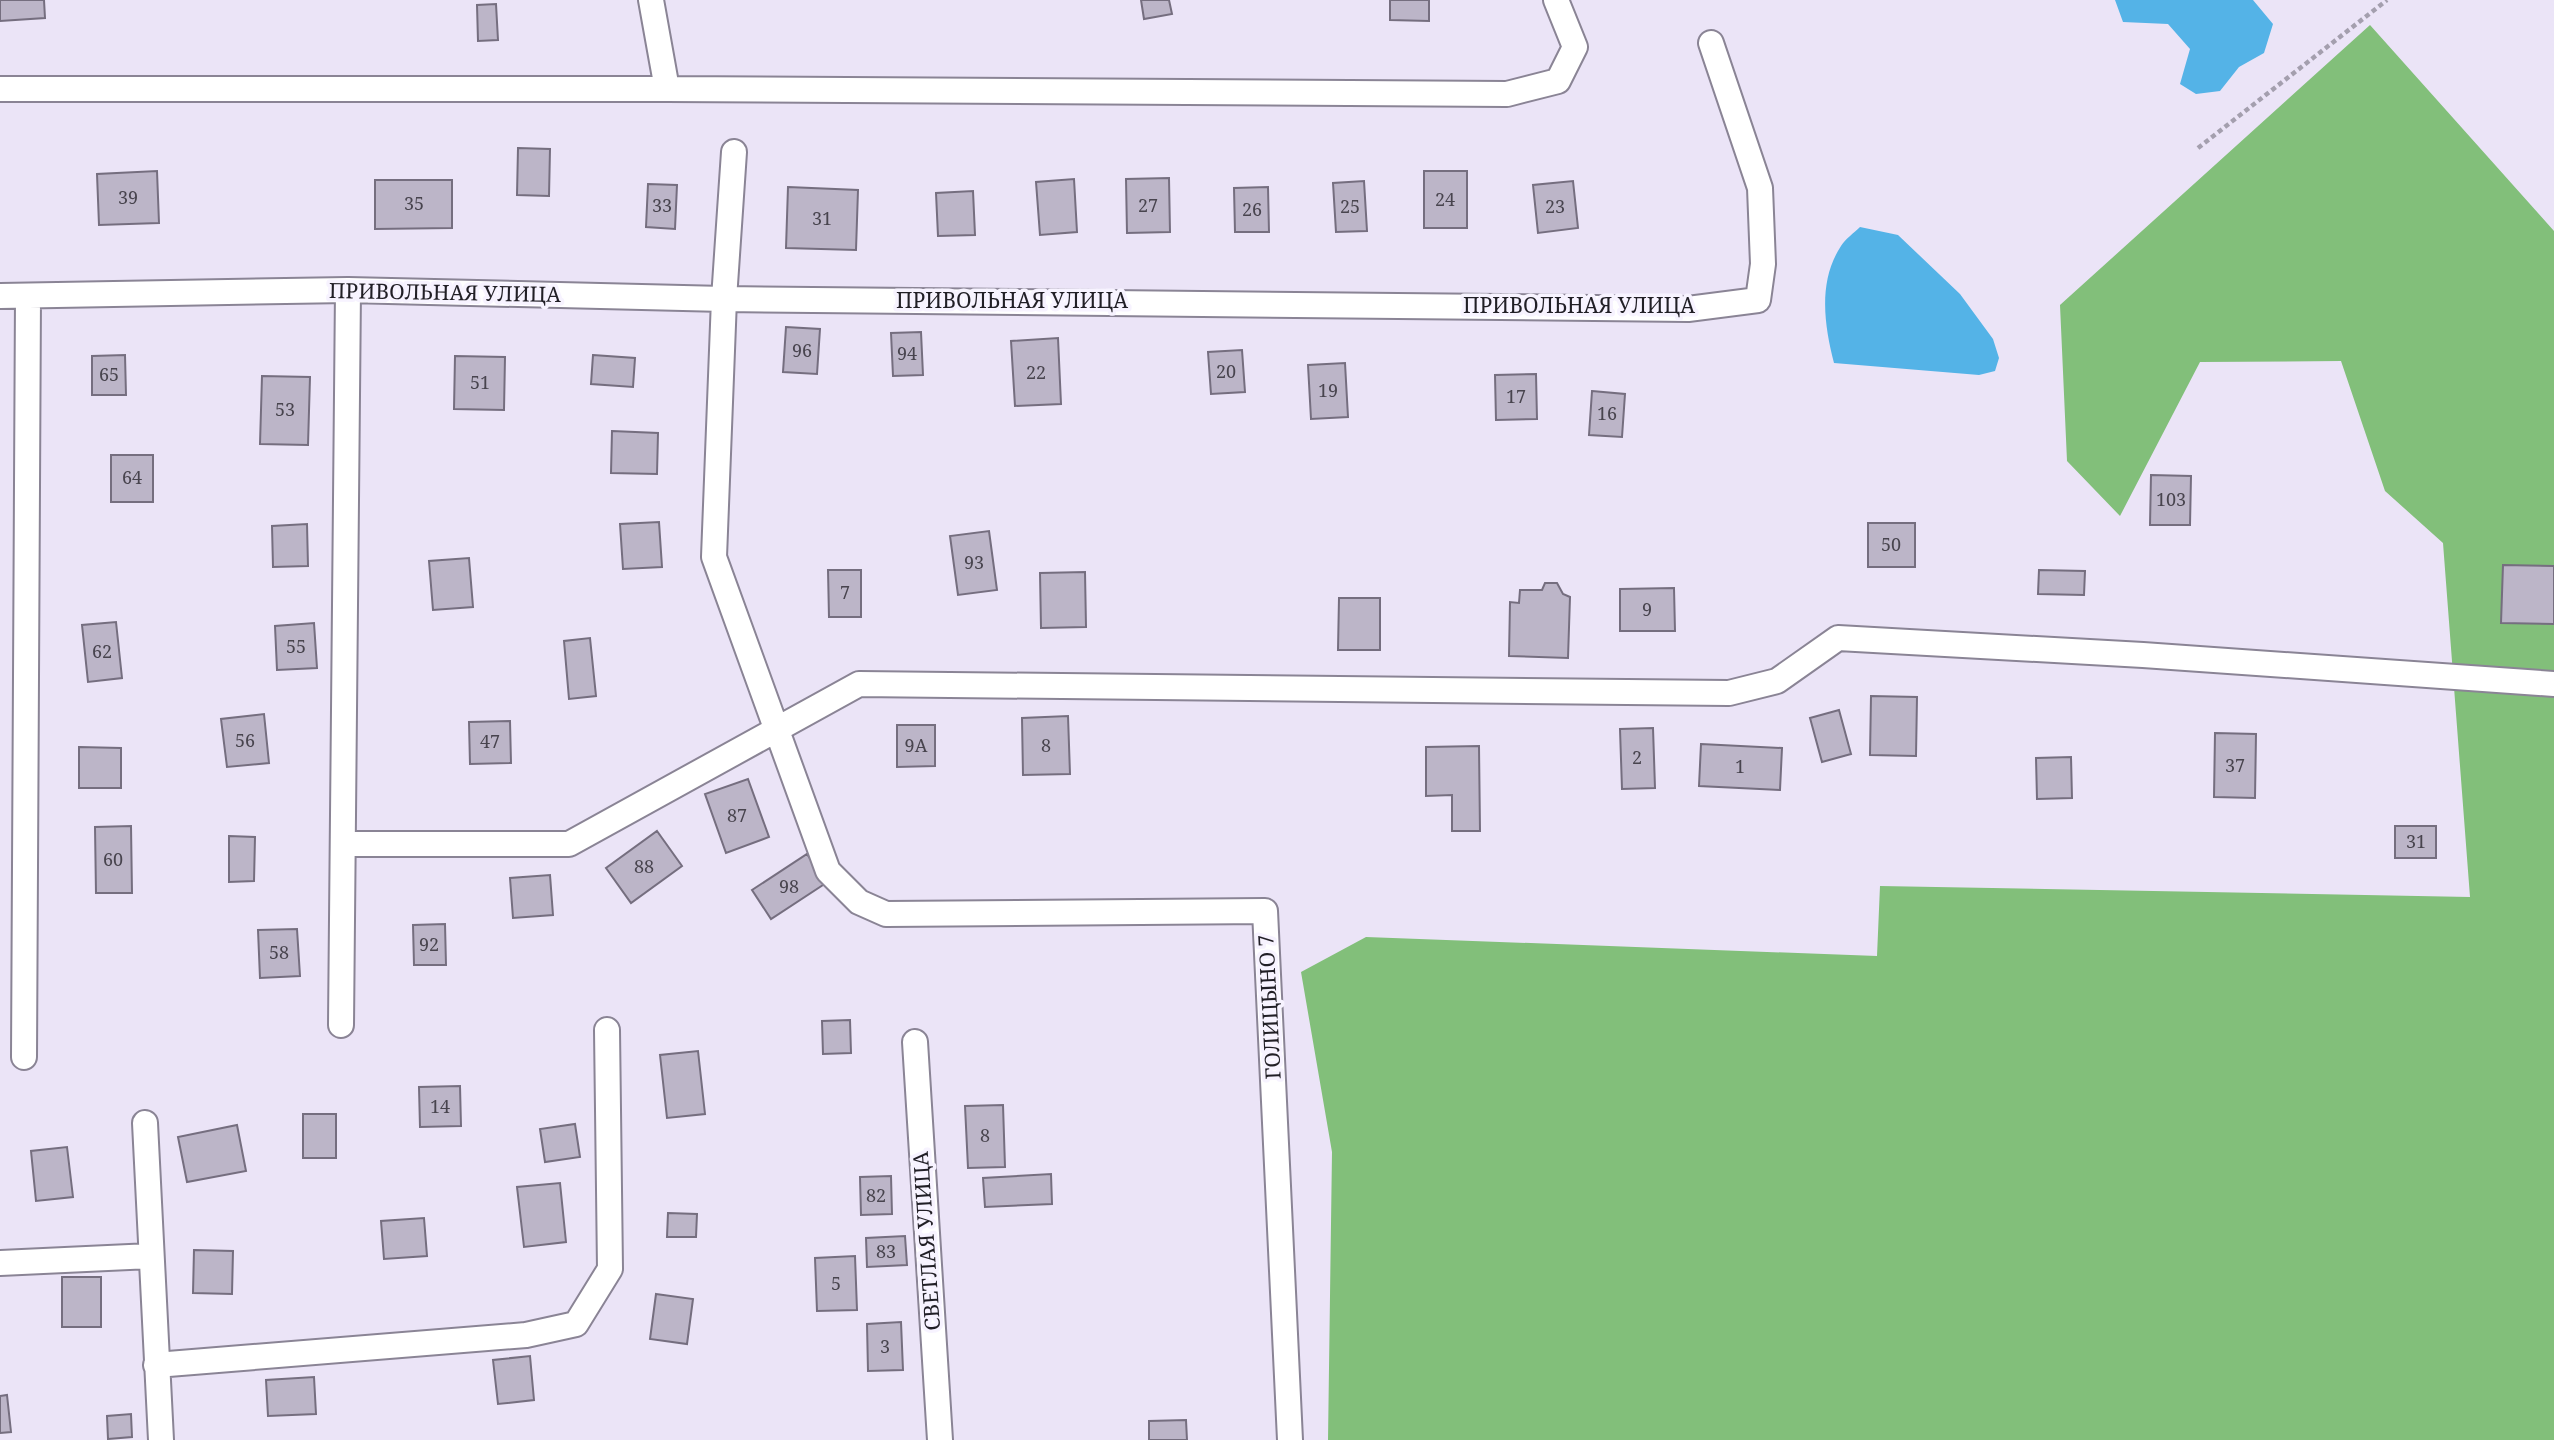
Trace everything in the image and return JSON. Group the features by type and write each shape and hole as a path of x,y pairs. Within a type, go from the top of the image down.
{"street":[{"path":"651,0 667,89"},
{"path":"0,89 667,89 1507,94 1558,81 1575,47 1556,0"},
{"name":"ПРИВОЛЬНАЯ УЛИЦА","path":"0,296 348,290 724,299 1688,309 1758,300 1763,264 1760,188 1711,43"},
{"path":"734,152 724,299 714,557 776,729"},
{"path":"341,1025 345,844 348,290"},
{"path":"24,1057 29,296"},
{"path":"345,844 569,844 859,684 1729,693 1777,681 1838,638 2143,655 2554,684"},
{"name":"ГОЛИЦЫНО 7","path":"776,729 828,871 859,902 886,914 1265,911 1290,1440"},
{"path":"156,1365 526,1335 576,1324 610,1269 607,1030"},
{"name":"СВЕТЛАЯ УЛИЦА","path":"915,1042 940,1440"},
{"path":"145,1123 160,1440"},
{"path":"0,1263 151,1256"}],"path":[{"path":"2199,148 2387,0"}],"green space":[{"path":"2370,25 2554,231 2554,1440 1328,1440 1332,1152 1301,972 1366,937 1877,956 1880,886 2470,897 2443,543 2385,491 2341,361 2200,362 2120,516 2067,461 2060,305"}],"water":[{"path":"2115,0 2253,0 2273,24 2264,53 2239,67 2220,91 2196,94 2180,84 2190,49 2168,24 2123,22"},
{"path":"1860,227 1898,235 1960,294 1993,339 1999,358 1995,371 1979,375 1834,363 1826,318 1826,288 1834,259 1843,243"}],"building":[{"path":"0,0 44,0 45,18 0,21"},
{"path":"1141,0 1169,0 1172,14 1144,19"},
{"path":"1390,0 1429,0 1429,21 1390,20"},
{"path":"496,4 498,40 478,41 477,5"},
{"path":"518,148 550,149 549,196 517,195"},
{"path":"157,171 159,223 99,225 97,174"},
{"path":"1424,171 1467,171 1467,228 1424,228"},
{"path":"1169,178 1170,232 1127,233 1126,179"},
{"path":"1074,179 1077,232 1040,235 1036,182"},
{"path":"375,180 452,180 452,228 375,229"},
{"path":"1364,181 1367,231 1336,232 1333,183"},
{"path":"1573,181 1578,228 1538,233 1533,185"},
{"path":"648,184 677,185 675,229 646,227"},
{"path":"788,187 858,190 856,250 786,248"},
{"path":"1268,187 1269,232 1235,232 1234,188"},
{"path":"973,191 975,235 938,236 936,193"},
{"path":"786,327 820,329 817,374 783,372"},
{"path":"921,332 923,375 893,376 891,333"},
{"path":"1058,338 1061,404 1015,406 1011,341"},
{"path":"1242,350 1245,392 1211,394 1208,352"},
{"path":"125,355 126,395 92,395 92,356"},
{"path":"593,355 635,358 633,387 591,384"},
{"path":"455,356 505,357 504,410 454,409"},
{"path":"1345,363 1348,417 1311,419 1308,365"},
{"path":"1536,374 1537,419 1496,420 1495,375"},
{"path":"262,376 310,377 308,445 260,444"},
{"path":"1592,391 1625,394 1622,437 1589,435"},
{"path":"612,431 658,433 657,474 611,473"},
{"path":"111,455 153,455 153,502 111,502"},
{"path":"2151,475 2191,476 2190,525 2150,525"},
{"path":"659,522 662,567 623,569 620,524"},
{"path":"1868,523 1915,523 1915,567 1868,567"},
{"path":"307,524 308,566 273,567 272,526"},
{"path":"989,531 997,590 958,595 950,536"},
{"path":"469,558 473,607 433,610 429,561"},
{"path":"2503,565 2554,566 2554,624 2501,623"},
{"path":"828,570 861,570 861,617 829,617"},
{"path":"2039,570 2085,571 2084,595 2038,594"},
{"path":"1085,572 1086,627 1041,628 1040,573"},
{"path":"1545,583 1557,583 1563,594 1570,597 1568,658 1509,656 1510,602 1519,603 1520,590 1542,590"},
{"path":"1674,588 1675,631 1620,631 1620,589"},
{"path":"1339,598 1380,598 1380,650 1338,650"},
{"path":"116,622 122,678 88,682 82,625"},
{"path":"314,623 317,668 277,670 275,626"},
{"path":"590,638 596,696 569,699 564,641"},
{"path":"1871,696 1917,697 1916,756 1870,755"},
{"path":"1839,710 1851,754 1822,762 1810,718"},
{"path":"264,714 269,763 227,767 221,719"},
{"path":"1068,716 1070,774 1023,775 1022,718"},
{"path":"510,721 511,763 470,764 469,722"},
{"path":"897,725 935,725 935,766 897,767"},
{"path":"1653,728 1655,788 1622,789 1620,729"},
{"path":"2215,733 2256,734 2255,798 2214,797"},
{"path":"1701,744 1782,748 1780,790 1699,786"},
{"path":"1479,746 1480,831 1452,831 1452,795 1426,796 1426,747"},
{"path":"79,747 121,748 121,788 79,788"},
{"path":"2071,757 2072,798 2037,799 2036,758"},
{"path":"748,779 769,837 726,853 705,794"},
{"path":"131,826 132,893 96,893 95,827"},
{"path":"2395,826 2436,826 2436,858 2395,858"},
{"path":"657,831 682,866 631,903 606,868"},
{"path":"229,836 255,837 254,881 229,882"},
{"path":"807,854 826,883 771,919 752,890"},
{"path":"550,875 553,915 513,918 510,878"},
{"path":"445,924 446,965 414,965 413,925"},
{"path":"297,929 300,976 260,978 258,930"},
{"path":"850,1020 851,1053 823,1054 822,1021"},
{"path":"698,1051 705,1114 667,1118 660,1055"},
{"path":"460,1086 461,1126 420,1127 419,1087"},
{"path":"1003,1105 1005,1167 968,1168 965,1106"},
{"path":"303,1114 336,1114 336,1158 303,1158"},
{"path":"575,1124 580,1157 545,1162 540,1129"},
{"path":"237,1125 246,1171 187,1182 178,1137"},
{"path":"67,1147 73,1197 36,1201 31,1151"},
{"path":"1051,1174 1052,1204 985,1207 983,1178"},
{"path":"891,1176 892,1214 861,1215 860,1177"},
{"path":"560,1183 566,1242 524,1247 517,1187"},
{"path":"668,1213 697,1214 696,1237 667,1237"},
{"path":"424,1218 427,1256 384,1259 381,1221"},
{"path":"905,1236 907,1265 867,1267 866,1238"},
{"path":"194,1250 233,1251 232,1294 193,1293"},
{"path":"855,1256 857,1310 817,1311 815,1258"},
{"path":"62,1277 101,1277 101,1327 62,1327"},
{"path":"656,1294 693,1299 687,1344 650,1339"},
{"path":"901,1322 903,1370 868,1371 867,1324"},
{"path":"530,1356 534,1400 498,1404 493,1360"},
{"path":"314,1377 316,1414 268,1416 266,1380"},
{"path":"7,1395 11,1432 0,1433 0,1396"},
{"path":"131,1414 132,1437 108,1439 107,1416"},
{"path":"1186,1420 1187,1440 1149,1440 1149,1421"}]}
